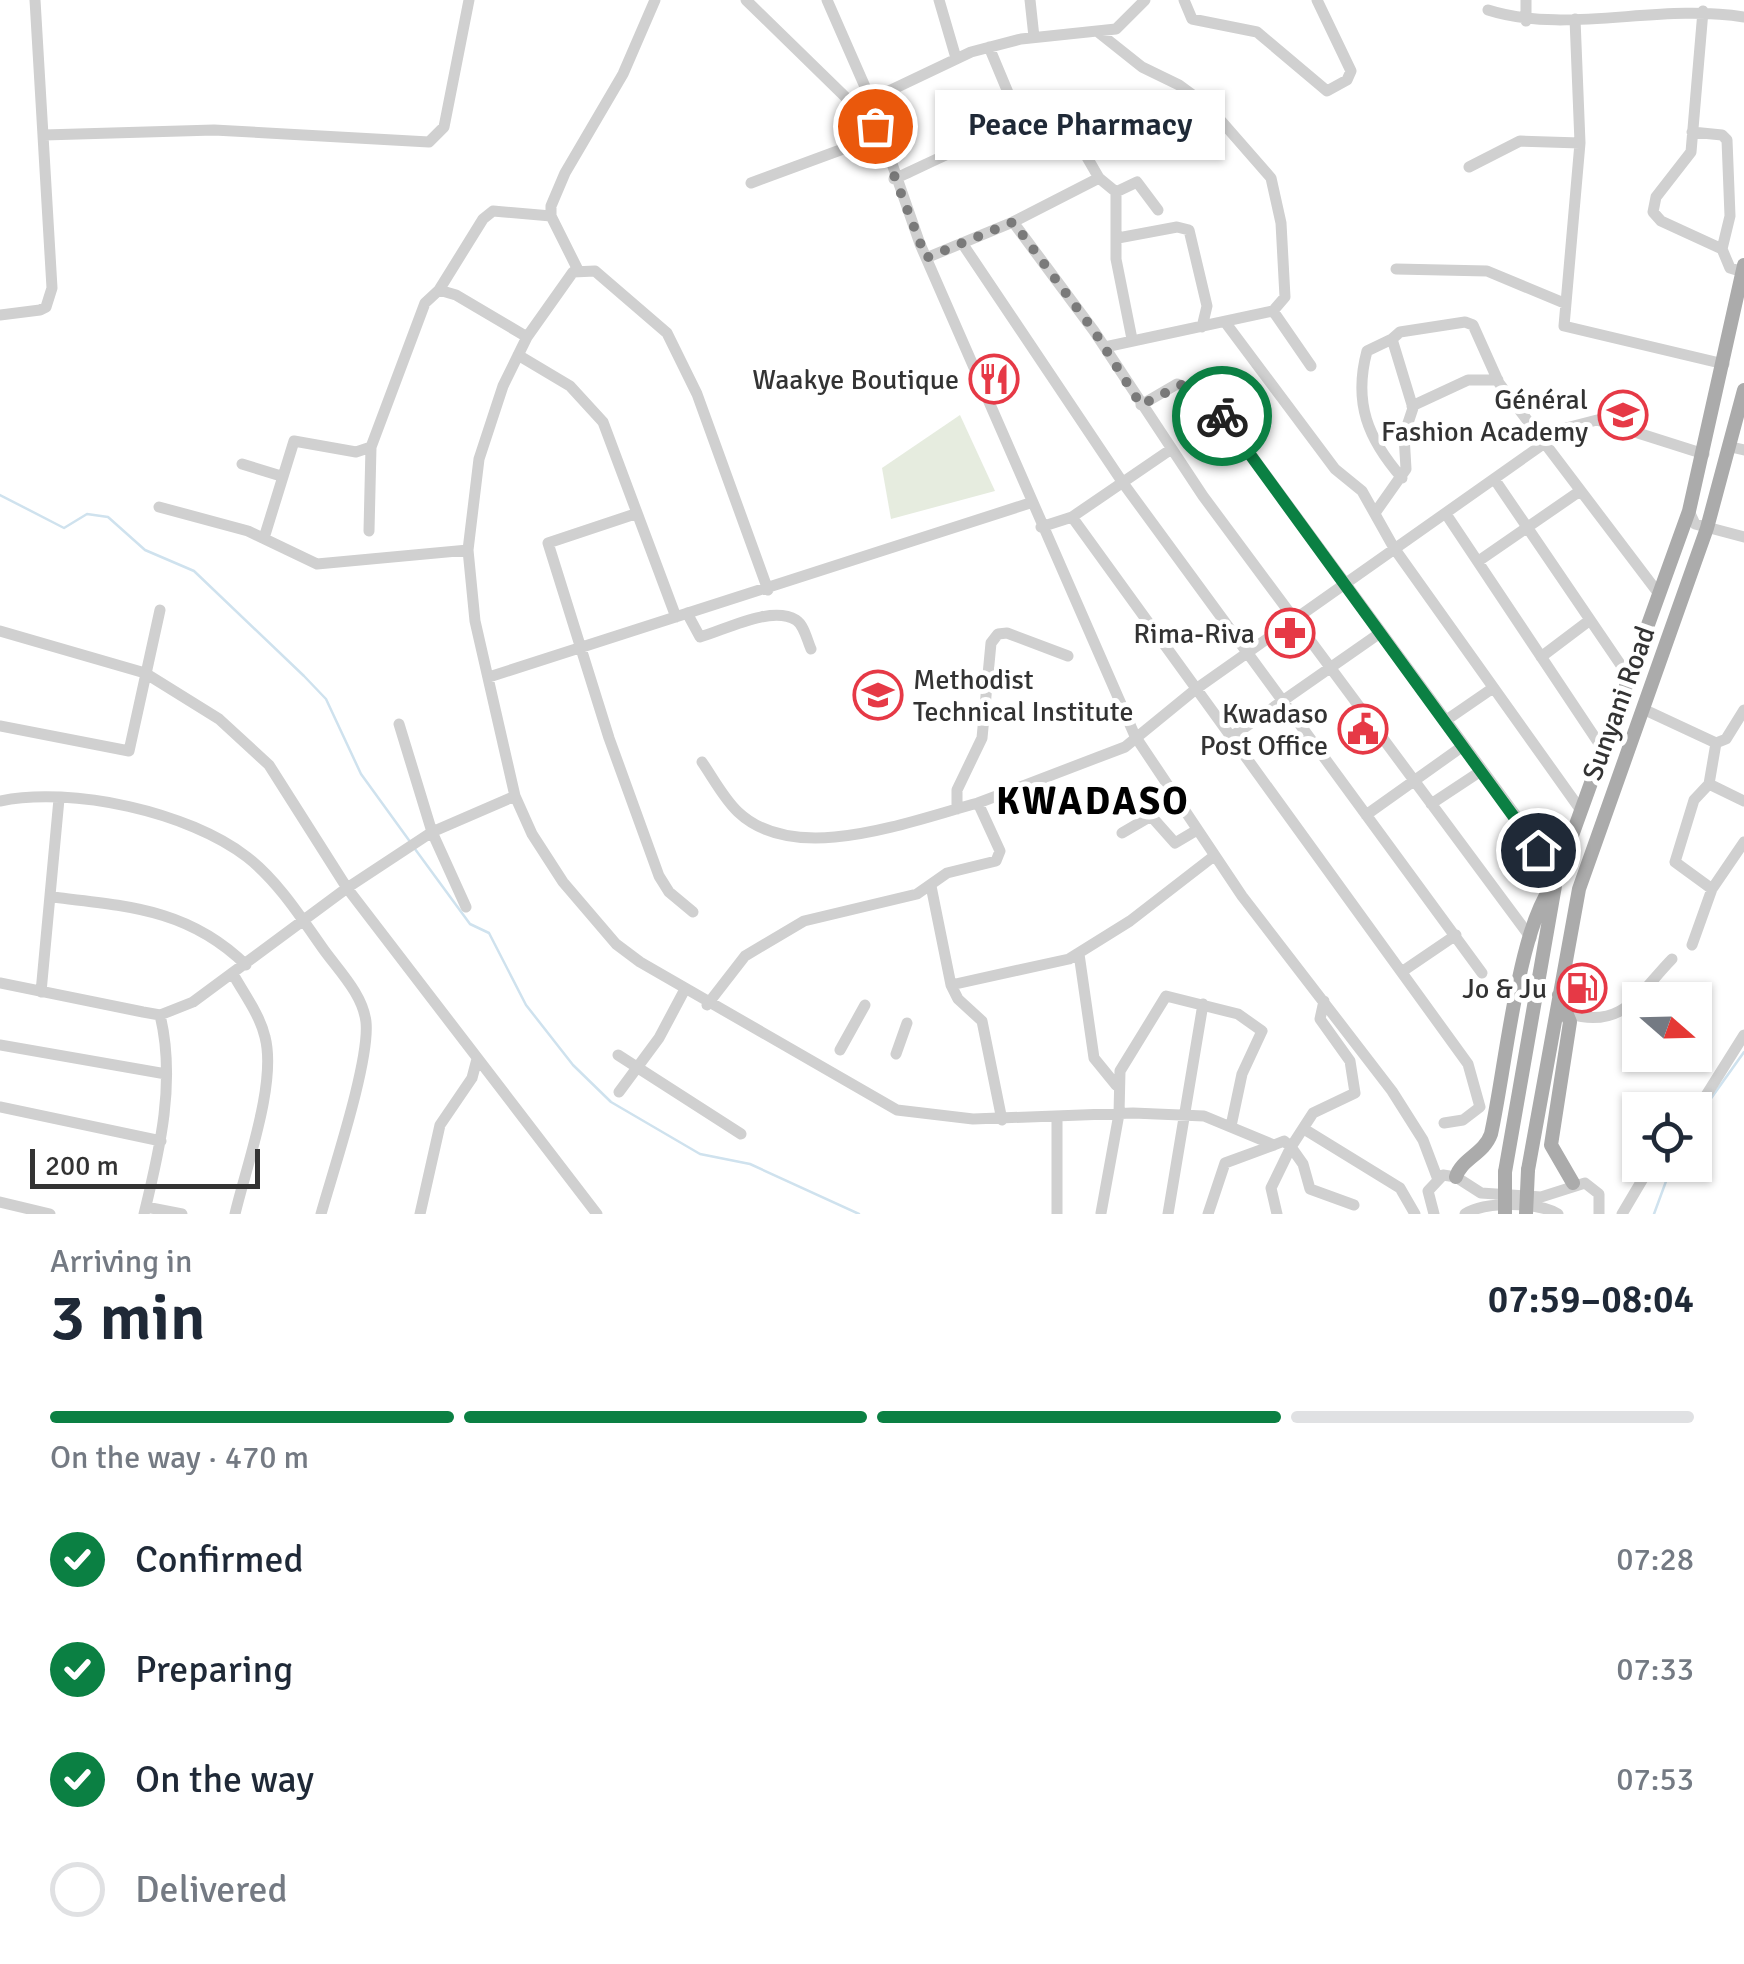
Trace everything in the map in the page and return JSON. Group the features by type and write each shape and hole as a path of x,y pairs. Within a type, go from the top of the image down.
{"main road":[{"path":"1504,1214 1506,1172 1557,877 1689,510 1743,269"},
{"name":"Sunyani Road","path":"1526,1214 1528,1170 1582,878 1738,441 1744,390"},
{"path":"1454,1176 1459,1167 1484,1150 1492,1134 1531,938 1543,900 1557,877"},
{"path":"1559,995 1569,1014 1551,1144 1573,1183"}],"street":[{"path":"0,314 40,310 50,300 35,0"},
{"path":"44,135 214,130 429,142 444,126 470,0"},
{"path":"578,270 551,216 565,173 623,74 655,0"},
{"path":"746,0 875,126"},
{"path":"827,0 870,100 875,126 926,258 1030,503 1136,736 1214,856 1371,1059 1426,1149 1437,1177 1427,1197 1434,1214"},
{"path":"939,0 956,58"},
{"path":"1030,0 1034,37"},
{"path":"1184,0 1192,19 1264,36 1327,91 1346,80 1351,71 1318,0"},
{"path":"1526,0 1526,21"},
{"path":"870,100 956,58 989,47 1034,37 1120,27 1142,2"},
{"path":"1488,10 1526,21 1704,11 1744,17"},
{"path":"1704,11 1689,158 1656,197 1652,212 1722,249"},
{"path":"1575,18 1580,143 1563,323 1570,330 1724,364"},
{"path":"1098,32 1142,66 1205,105 1270,178 1281,224 1286,281 1286,298 1273,311 1105,348"},
{"path":"989,47 1022,126"},
{"path":"837,85 856,66"},
{"path":"894,179 1022,126 1053,117 1066,121 1099,178 1116,192 1117,267 1132,339"},
{"path":"1692,132 1722,135 1727,140 1730,216 1722,249 1730,268 1743,269"},
{"path":"751,183 881,141"},
{"path":"1469,168 1520,142 1580,143"},
{"path":"926,258 1013,222 1099,178"},
{"path":"1116,192 1137,182 1158,210"},
{"path":"369,531 371,447 425,302 439,290 483,219 493,211 551,216"},
{"path":"1013,222 1105,348 1170,450 1531,938"},
{"path":"1118,238 1178,227 1189,230 1207,306 1202,327"},
{"path":"962,243 1123,483 1482,972"},
{"path":"1396,268 1487,270 1564,304"},
{"path":"768,590 698,394 667,333 595,271 578,270 568,275 518,355 479,459 468,550 472,602 515,796 558,875 606,932 684,991 897,1110 923,1116 1002,1120 1186,1115 1231,1126 1274,1145"},
{"path":"439,290 456,295 527,337"},
{"path":"1273,311 1311,366"},
{"path":"1224,322 1335,469 1362,492 1394,548 1580,809"},
{"path":"1402,478 1376,447 1362,410 1367,351 1400,332 1465,322 1472,326 1498,380 1659,594"},
{"path":"1375,513 1402,478 1404,436 1412,406 1392,339"},
{"path":"518,355 552,374 593,407 616,449 636,514 682,615 700,637 774,615 794,618 801,624 811,649"},
{"path":"1412,406 1468,380 1498,380"},
{"path":"1141,405 1176,384 1208,396 1557,877"},
{"path":"702,762 741,815 812,840 862,834 978,803 1125,747 1196,689 1574,425 1598,420 1704,454"},
{"path":"264,538 280,476 297,439 356,452 371,447"},
{"path":"1041,527 1072,517 1170,450"},
{"path":"242,464 280,476"},
{"path":"1495,480 1629,677"},
{"path":"1480,560 1580,491"},
{"path":"489,677 1030,503"},
{"path":"160,507 264,538 318,564 468,550"},
{"path":"1689,510 1693,522 1744,537"},
{"path":"636,514 548,541 659,876 669,892 693,912"},
{"path":"1446,514 1602,748"},
{"path":"1072,517 1468,1064 1481,1098 1477,1111 1460,1122 1444,1123"},
{"path":"0,726 129,751 160,610"},
{"path":"1541,656 1590,620"},
{"path":"0,631 145,673 218,719 269,765 347,888 388,936 597,1214"},
{"path":"956,809 957,790 982,738 991,643 998,634 1007,633 1068,656"},
{"path":"1231,738 1380,633"},
{"path":"1445,721 1493,688"},
{"path":"1643,709 1716,743 1738,734 1744,710"},
{"path":"399,724 432,832 466,907"},
{"path":"1712,889 1674,858 1694,800 1708,784 1716,743"},
{"path":"1366,815 1463,746"},
{"path":"1431,804 1482,771"},
{"path":"1708,784 1744,802"},
{"path":"0,983 160,1015 194,1002 347,888 432,832 515,796"},
{"path":"41,992 59,799"},
{"path":"0,801 59,799 149,812 224,842 260,868 303,920 357,996 367,1032 322,1214"},
{"path":"707,1005 745,956 804,922 917,894 948,872 999,858 1000,850 978,803"},
{"path":"1122,833 1152,816 1175,843 1197,830"},
{"path":"1692,945 1712,889 1744,842"},
{"path":"951,985 1058,964 1079,954 1130,921 1214,856"},
{"path":"931,886 951,985 958,998 982,1021 1002,1120"},
{"path":"52,897 178,918 210,933 246,964"},
{"path":"1403,972 1456,936"},
{"path":"1079,954 1094,1058 1116,1085"},
{"path":"1569,1014 1603,1020 1618,1015 1672,959"},
{"path":"233,974 262,1026 267,1052 258,1121 235,1214"},
{"path":"618,1092 637,1069 684,991"},
{"path":"1101,1213 1119,1114 1116,1085 1121,1067 1166,996 1238,1014 1262,1031 1242,1074 1231,1126"},
{"path":"1276,1214 1270,1192 1291,1147 1313,1113 1352,1099 1356,1090 1350,1060 1320,1019 1324,1000"},
{"path":"1168,1214 1203,1004"},
{"path":"840,1050 865,1005"},
{"path":"160,1015 166,1074 161,1141 145,1210 182,1214"},
{"path":"896,1054 908,1024"},
{"path":"1709,1092 1744,1035"},
{"path":"0,1045 166,1074"},
{"path":"618,1054 741,1134"},
{"path":"420,1214 440,1125 472,1078 477,1059"},
{"path":"0,1107 161,1141"},
{"path":"1056,1119 1057,1214"},
{"path":"1304,1128 1400,1188 1415,1214"},
{"path":"1208,1214 1225,1163 1284,1141 1303,1164 1310,1189 1354,1205"},
{"path":"1426,1149 1454,1176 1482,1193 1541,1197 1573,1183 1596,1189 1601,1200 1599,1214"},
{"path":"1437,1177 1454,1176"},
{"path":"1622,1214 1640,1182"},
{"path":"0,1202 50,1214"},
{"path":"1465,1214 1480,1206 1548,1209 1558,1214"}],"shaded area":[{"path":"960,415 995,491 891,519 882,468"}],"waterway":[{"path":"0,495 64,528 87,514 108,517 145,550 194,571 326,699 361,774 411,843"},
{"path":"415,849 470,924 489,933 526,1005 573,1065 611,1102 700,1154 750,1164 859,1214"},
{"path":"1712,1097 1744,1052"},
{"path":"1654,1214 1666,1182"}],"way so far":[{"path":"875,126 926,258 1013,222 1094,331 1141,405 1176,384 1183,384 1208,396 1222,416"}],"place":[{"name":"Peace Pharmacy","path":"875,126"},
{"name":"Waakye Boutique","path":"994,379"},
{"name":"Général Fashion Academy","path":"1623,415"},
{"name":"Rima-Riva","path":"1290,633"},
{"name":"Methodist Technical Institute","path":"878,695"},
{"name":"Kwadaso Post Office","path":"1363,729"},
{"name":"Jo & Ju","path":"1582,988"}],"district":[{"name":"KWADASO","path":"1093,801"}],"route":[{"path":"1222,416 1538,850"}]}
